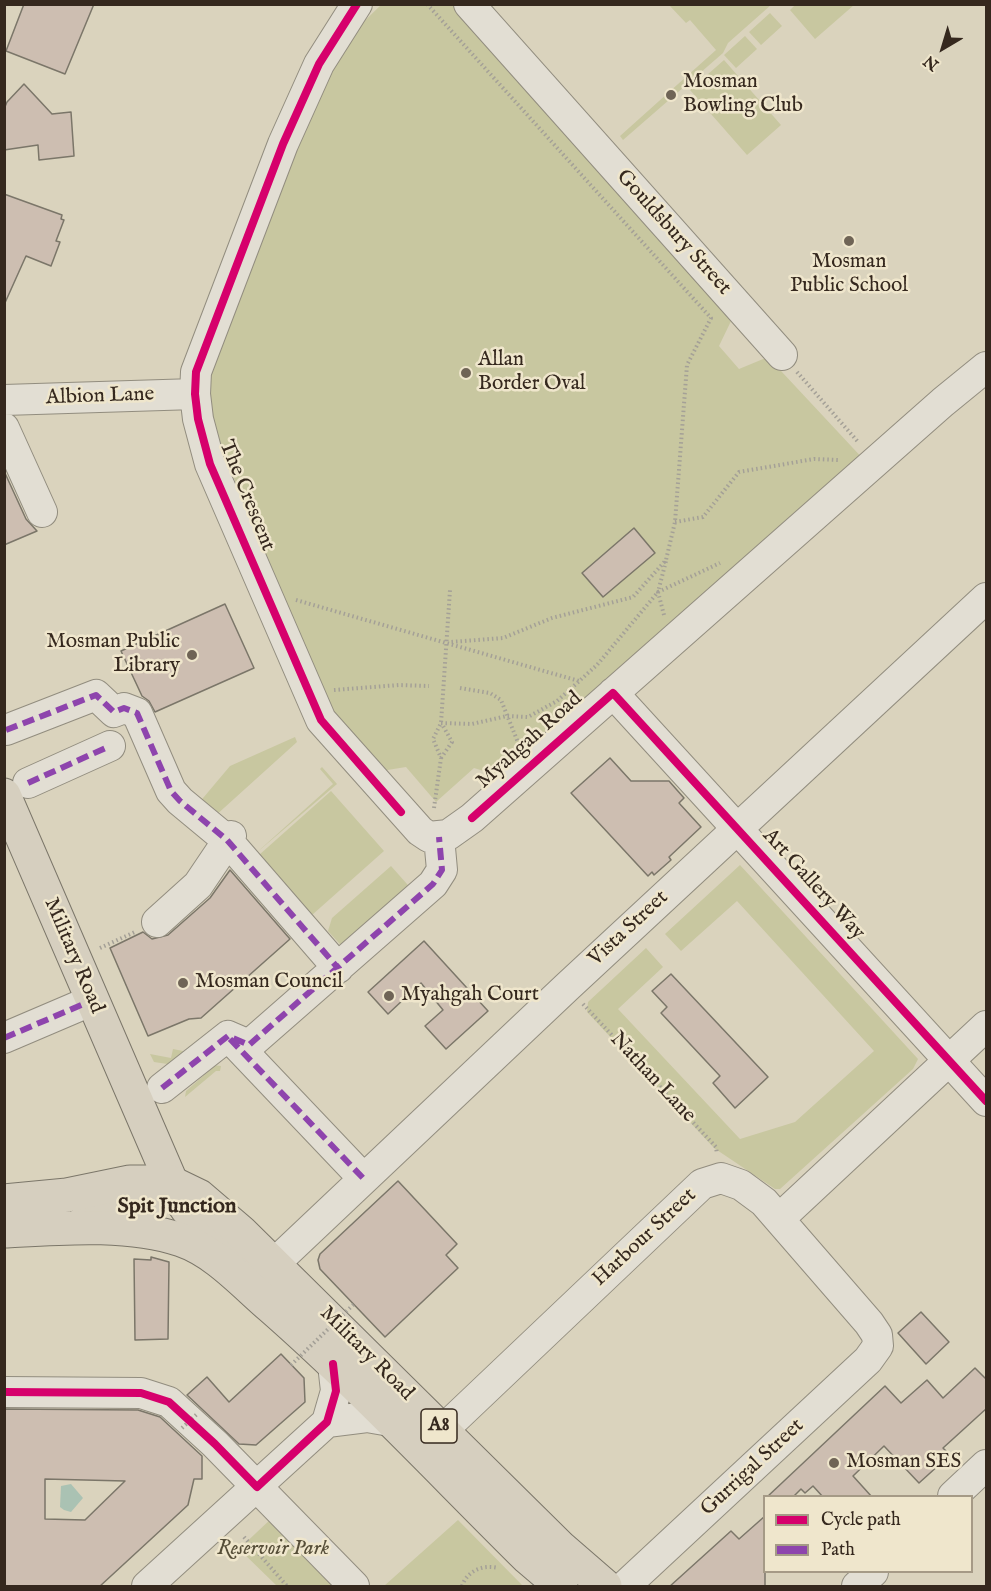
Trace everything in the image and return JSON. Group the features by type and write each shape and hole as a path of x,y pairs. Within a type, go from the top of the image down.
{"main road":[{"name":"Military Road","path":"16,789 93,1000 170,1182 187,1209 249,1266 269,1293 282,1317"},
{"name":"A8","path":"4,1202 67,1196 130,1182 170,1182"},
{"name":"Military Road","path":"170,1182 189,1190 211,1205 275,1263 431,1440 528,1558 561,1587"},
{"path":"64,1228 140,1210 155,1202 170,1182"},
{"name":"Military Road","path":"64,1228 141,1231 166,1235 196,1246 214,1257 333,1364 390,1421 431,1440 605,1587"},
{"name":"A8","path":"4,1231 64,1228"}],"street":[{"name":"The Crescent","path":"357,4 319,64 283,144 196,372 195,394 198,419 210,465 321,720 420,831 429,837 436,827"},
{"name":"Gouldsbury Street","path":"469,4 782,355"},
{"name":"Myahgah Road","path":"436,827 455,831 876,461 987,367"},
{"name":"Albion Lane","path":"4,400 195,394"},
{"path":"4,428 42,512"},
{"name":"Vista Street","path":"275,1263 567,987 987,598"},
{"name":"Art Gallery Way","path":"613,693 987,1101"},
{"path":"6,730 96,695 114,712 124,708 137,712 171,791 231,842 338,968"},
{"path":"16,789 110,746"},
{"path":"228,1036 249,1045 433,884 442,870 436,827"},
{"path":"157,922 198,885 231,842"},
{"path":"4,1038 93,1000"},
{"path":"779,1219 987,1026"},
{"path":"162,1088 228,1036"},
{"path":"228,1036 363,1178"},
{"name":"Harbour Street","path":"431,1440 702,1184 721,1178 741,1185 764,1202 779,1219"},
{"name":"Gurrigal Street","path":"625,1587 868,1360 878,1346 877,1335 869,1323 779,1219"},
{"path":"147,1587 327,1422 336,1391 333,1364"},
{"path":"4,1392 141,1393 169,1402 215,1444 354,1587"},
{"path":"327,1422 367,1417 390,1421"},
{"path":"954,1495 987,1465"},
{"path":"856,1587 872,1573"}],"path":[{"path":"427,4 711,318 687,365 675,522 658,592 670,644"},
{"path":"782,355 876,461"},
{"path":"675,522 703,517 738,472 814,459 844,460"},
{"path":"447,642 502,638 552,618 633,597 666,560"},
{"path":"441,723 472,724 507,716 528,717 557,701 597,665 658,592 725,560"},
{"path":"436,827 441,758 433,739 441,723 450,590"},
{"path":"295,599 579,681"},
{"path":"309,693 399,685 429,686"},
{"path":"460,688 490,693 501,700 517,742 534,761"},
{"path":"441,723 452,742 441,758"},
{"path":"100,948 157,922"},
{"path":"291,1365 354,1304"},
{"path":"182,1428 197,1414"},
{"path":"244,1537 287,1587"},
{"path":"462,1587 469,1574 486,1566"}],"green space":[{"path":"381,5 462,5 732,319 719,346 739,369 768,357 866,462 601,683 506,778 474,768 436,802 406,767 375,772 315,689 246,505 189,380 319,65"},
{"name":"Mosman Bowling Club","path":"669,5 771,5 728,43 723,53 623,140 620,136 716,50 690,20 686,23"},
{"path":"795,5 854,5 815,39 790,10"},
{"path":"770,13 782,26 761,45 749,32"},
{"path":"745,36 757,49 736,68 724,55"},
{"path":"724,60 781,125 747,155 690,90"},
{"path":"295,737 297,742 214,817 198,804 230,766"},
{"path":"322,767 337,784 255,854 333,784 320,769"},
{"path":"331,791 384,851 312,915 259,855"},
{"path":"740,865 918,1059 913,1069 780,1189 775,1189 714,1148 587,1012 588,1002 646,948 663,967 618,1009 740,1139 795,1122 874,1051 737,901 681,951 665,934"},
{"path":"391,866 415,893 348,953 328,931 332,918"},
{"path":"173,1049 183,1051 181,1066 154,1062 150,1054 171,1058"},
{"path":"197,1063 221,1066 220,1071 216,1071 185,1097 186,1091 210,1070"},
{"name":"Reservoir Park","path":"273,1517 343,1586 277,1586 239,1549"},
{"path":"458,1520 523,1586 384,1586"}],"shaded area":[{"path":"71,1484 83,1498 71,1512 60,1507 61,1486"}],"building":[{"path":"24,4 94,4 65,74 6,51"},
{"path":"24,84 52,114 71,112 74,156 39,160 38,145 4,150 4,109 7,102"},
{"path":"4,194 62,215 61,219 64,220 56,241 60,242 51,266 26,256 4,305"},
{"path":"4,471 26,519 37,531 4,545"},
{"path":"634,528 655,553 603,597 582,573"},
{"path":"225,604 254,668 155,712 149,701 142,696 121,651"},
{"path":"610,758 631,781 669,781 684,798 679,803 701,827 669,857 671,860 654,875 652,872 648,876 571,793"},
{"name":"Mosman Council","path":"230,870 290,939 201,1018 189,1019 148,1036 110,948 143,932 152,939 168,935 210,898"},
{"name":"Myahgah Court","path":"424,941 488,1011 446,1049 425,1026 443,1010 421,983 388,1014 368,992"},
{"path":"671,974 768,1077 735,1108 713,1083 720,1076 661,1013 667,1007 652,991"},
{"path":"398,1181 457,1244 446,1255 458,1268 385,1337 320,1269 318,1260 320,1254"},
{"path":"151,1257 169,1262 168,1339 135,1340 134,1259 151,1260"},
{"path":"921,1312 949,1342 926,1364 898,1333"},
{"path":"281,1354 304,1378 305,1402 256,1445 239,1444 187,1395 207,1377 229,1402"},
{"path":"975,1368 987,1380 987,1408 943,1448 950,1455 919,1483 884,1446 853,1476 870,1495 821,1495 813,1486 805,1493 801,1489 795,1495 769,1495 885,1386 901,1403 927,1380 943,1398"},
{"path":"4,1409 138,1410 160,1417 202,1456 202,1479 194,1479 188,1505 99,1587 4,1587","holes":["45,1479 125,1481 85,1520 45,1519"]},
{"path":"763,1518 765,1587 669,1587 731,1531 739,1539"}],"marked path":[{"path":"6,730 96,695 114,712 124,708 137,713 171,791 227,840 338,968"},
{"path":"28,783 110,746"},
{"path":"162,1088 228,1036 249,1045 433,884 442,870 439,837"},
{"path":"4,1038 93,1000"},
{"path":"230,1039 363,1178"}],"cycle path":[{"path":"357,4 319,64 283,144 196,372 195,394 198,419 210,464 321,720 401,812"},
{"path":"472,818 613,693 986,1101"},
{"path":"4,1392 141,1393 169,1402 257,1487 327,1422 336,1391 333,1364"}],"place":[{"name":"Mosman Bowling Club","path":"671,95"},
{"name":"Mosman Public School","path":"849,241"},
{"name":"Allan Border Oval","path":"466,373"},
{"name":"Mosman Public Library","path":"192,655"},
{"name":"Mosman Council","path":"183,983"},
{"name":"Myahgah Court","path":"389,996"},
{"name":"Mosman SES","path":"834,1463"}],"district":[{"name":"Spit Junction","path":"177,1207"}]}
